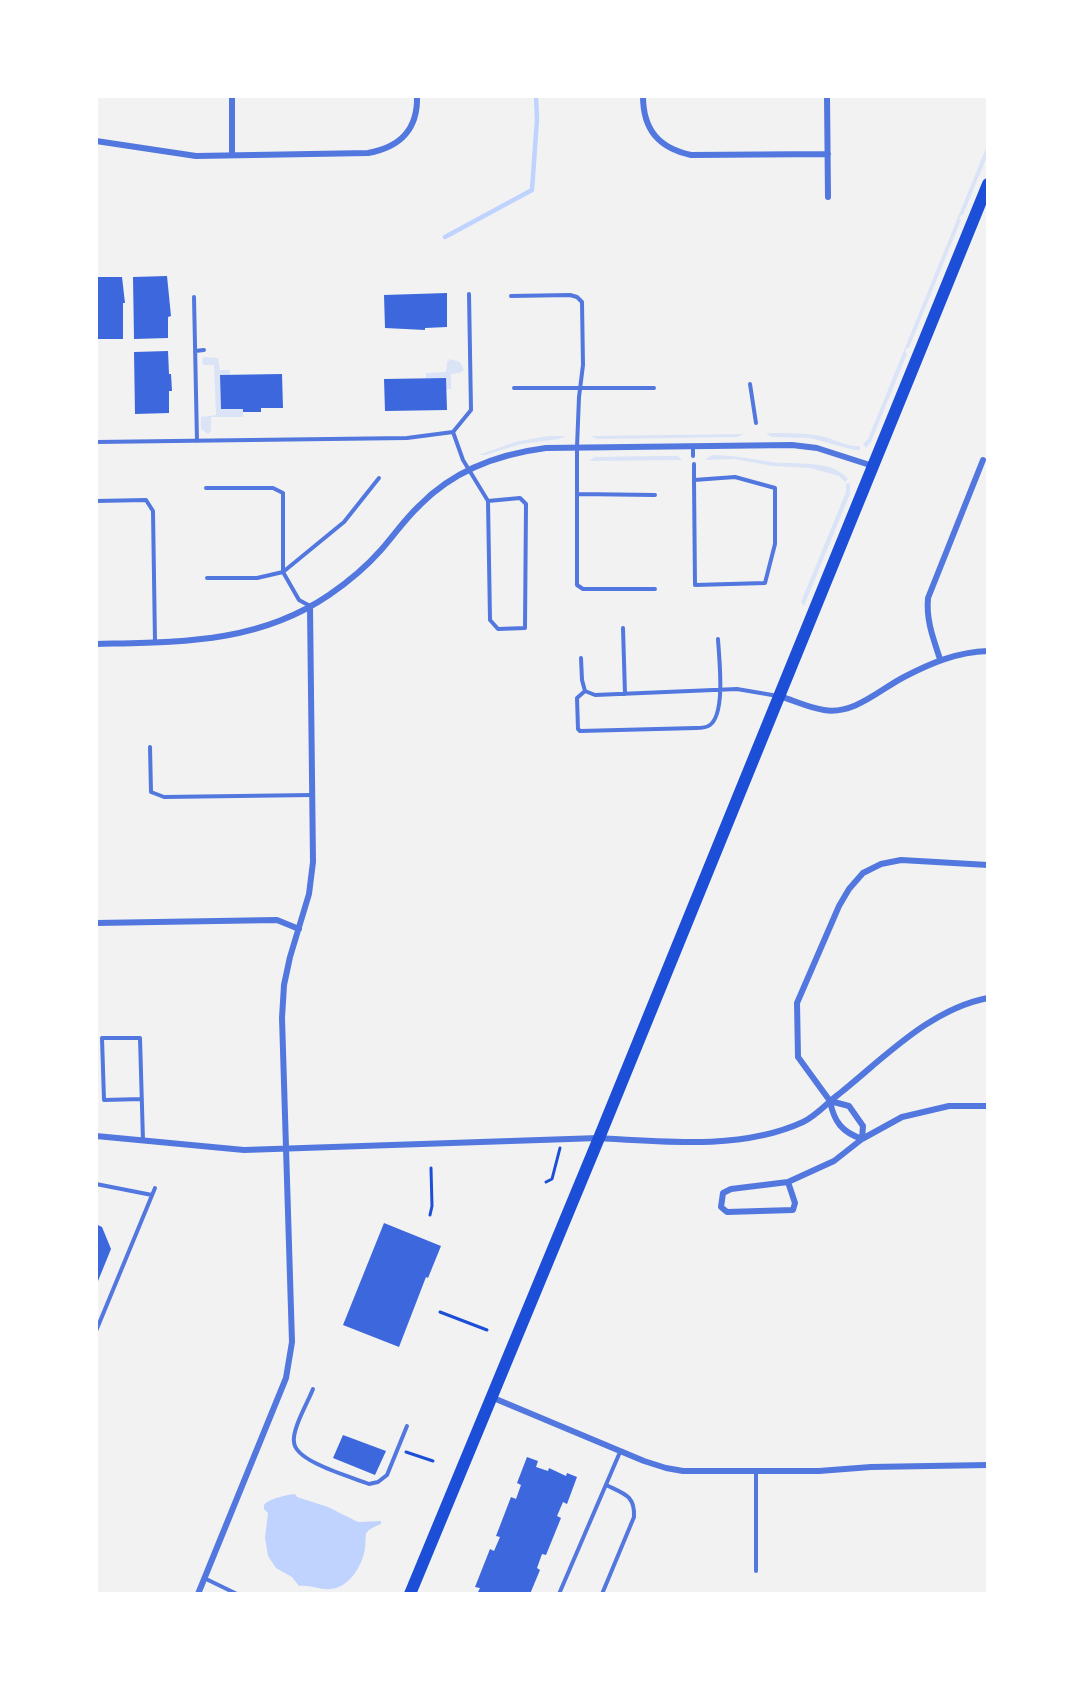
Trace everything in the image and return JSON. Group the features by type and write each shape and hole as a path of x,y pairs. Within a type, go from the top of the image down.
{"main road":[{"path":"410,1594 599,1138 988,184"}],"street":[{"path":"232,96 232,155"},
{"path":"96,141 195,156 368,153 390,147 406,134 415,120 418,108 417,96"},
{"path":"643,96 644,112 653,134 659,141 676,152 691,155 828,154"},
{"path":"827,96 828,197"},
{"path":"96,644 213,639 247,633 283,620 310,606 356,574 380,551 403,522 447,482 487,461 518,452 577,447 792,445 817,448 873,466"},
{"path":"940,659 929,626 928,598 984,460"},
{"path":"198,1594 286,1378 292,1342 282,1018 284,985 309,894 313,862 310,606"},
{"path":"779,696 825,711 849,707 869,699 902,678 940,659 972,651 988,651"},
{"path":"862,1139 848,1134 833,1116 830,1101 798,1057 797,1003 839,906 849,889 863,873 881,864 901,860 988,865"},
{"path":"96,923 277,920 299,929"},
{"path":"96,1136 244,1150 286,1150 599,1138 657,1142 760,1136 805,1121 916,1032 951,1009 988,998"},
{"path":"830,1101 849,1106 863,1126 862,1139"},
{"path":"788,1182 795,1203 793,1210 727,1212 721,1207 723,1193 731,1189 788,1182 834,1161 862,1139 902,1117 949,1106 988,1106"},
{"path":"491,1397 620,1452 666,1468 683,1471 819,1471 871,1467 988,1465"}],"lane":[{"path":"96,442 407,438 453,432 471,410 469,294"},
{"path":"511,296 570,295 582,302 583,365 577,447 577,581 579,588 583,590 655,589"},
{"path":"194,297 197,441"},
{"path":"195,351 204,350"},
{"path":"750,384 756,423"},
{"path":"514,388 654,388"},
{"path":"453,432 463,460 488,501 490,620 498,628 525,628 526,504 520,498 488,501"},
{"path":"756,437 756,445"},
{"path":"693,446 693,456"},
{"path":"693,464 695,585 765,584 775,544 775,488 735,477 694,480"},
{"path":"207,578 257,578 283,572 344,522 379,478"},
{"path":"206,488 273,488 283,493 283,572 299,600 310,606"},
{"path":"577,494 655,495"},
{"path":"96,501 146,500 153,511 155,642"},
{"path":"623,628 625,694"},
{"path":"585,691 578,698 578,729 580,731 704,728 713,723 721,699 718,639"},
{"path":"581,658 585,691"},
{"path":"585,691 595,695 737,689 779,696"},
{"path":"150,747 152,792 164,797 313,795"},
{"path":"142,1099 104,1100 102,1038 140,1038 142,1099 143,1142"},
{"path":"96,1184 152,1195"},
{"path":"96,1331 155,1188"},
{"path":"313,1389 295,1434 293,1443 298,1452 307,1459 369,1484 378,1482 387,1475 406,1426"},
{"path":"560,1594 620,1452"},
{"path":"756,1470 756,1571"},
{"path":"602,1594 634,1517 634,1505 627,1496 606,1485"},
{"path":"204,1578 238,1594"}],"path":[{"path":"546,1182 552,1179 562,1140"},
{"path":"430,1215 432,1206 431,1168"},
{"path":"440,1312 487,1330"},
{"path":"397,1449 433,1461"}],"shaded area":[{"path":"988,143 988,154 963,215 959,219 961,220 909,348 905,352 907,354 871,442 866,448 863,444 868,439"},
{"path":"204,357 218,358 220,370 230,370 230,375 220,376 221,409 243,409 243,417 211,417 211,431 208,434 201,429 201,417 216,415 214,365 203,365"},
{"path":"450,359 460,362 464,370 451,374 451,389 446,389 446,378 426,378 426,373 446,372 447,362"},
{"path":"744,434 737,437 597,439 590,436"},
{"path":"766,434 821,436 860,446 860,450 810,438 772,437"},
{"path":"548,436 566,436 479,455 515,442"},
{"path":"712,455 813,464 833,468 848,479 845,482 839,476 810,468 772,466 735,459 705,460"},
{"path":"678,456 682,460 589,461 595,457"},
{"path":"850,483 850,494 804,606 801,602 846,492 846,484"}],"water":[{"path":"295,1494 297,1497 328,1507 358,1522 381,1521 381,1524 367,1532 365,1551 360,1564 350,1579 341,1586 326,1589 299,1586 292,1577 276,1568 268,1556 265,1538 268,1513 264,1505 273,1499"}],"building":[{"path":"167,276 171,316 168,317 168,338 134,339 133,277"},
{"path":"96,277 122,277 125,303 123,303 123,339 96,339"},
{"path":"447,293 447,327 425,328 425,330 385,328 384,295"},
{"path":"168,351 172,391 169,391 169,413 135,414 134,352"},
{"path":"282,374 283,408 261,408 261,412 221,409 220,375"},
{"path":"446,378 447,410 385,411 384,379"},
{"path":"384,1223 441,1246 428,1278 426,1277 399,1347 343,1325"},
{"path":"96,1224 102,1227 111,1249 96,1286"},
{"path":"343,1435 386,1451 375,1475 333,1458"},
{"path":"527,1457 538,1461 536,1467 548,1471 549,1468 566,1476 567,1473 577,1477 567,1504 563,1502 557,1516 561,1518 546,1555 542,1554 537,1568 540,1570 530,1594 477,1594 480,1588 475,1587 490,1549 494,1551 500,1537 496,1536 511,1497 516,1499 521,1485 517,1483"}],"waterway":[{"path":"445,237 532,190 537,119 536,96"}]}
